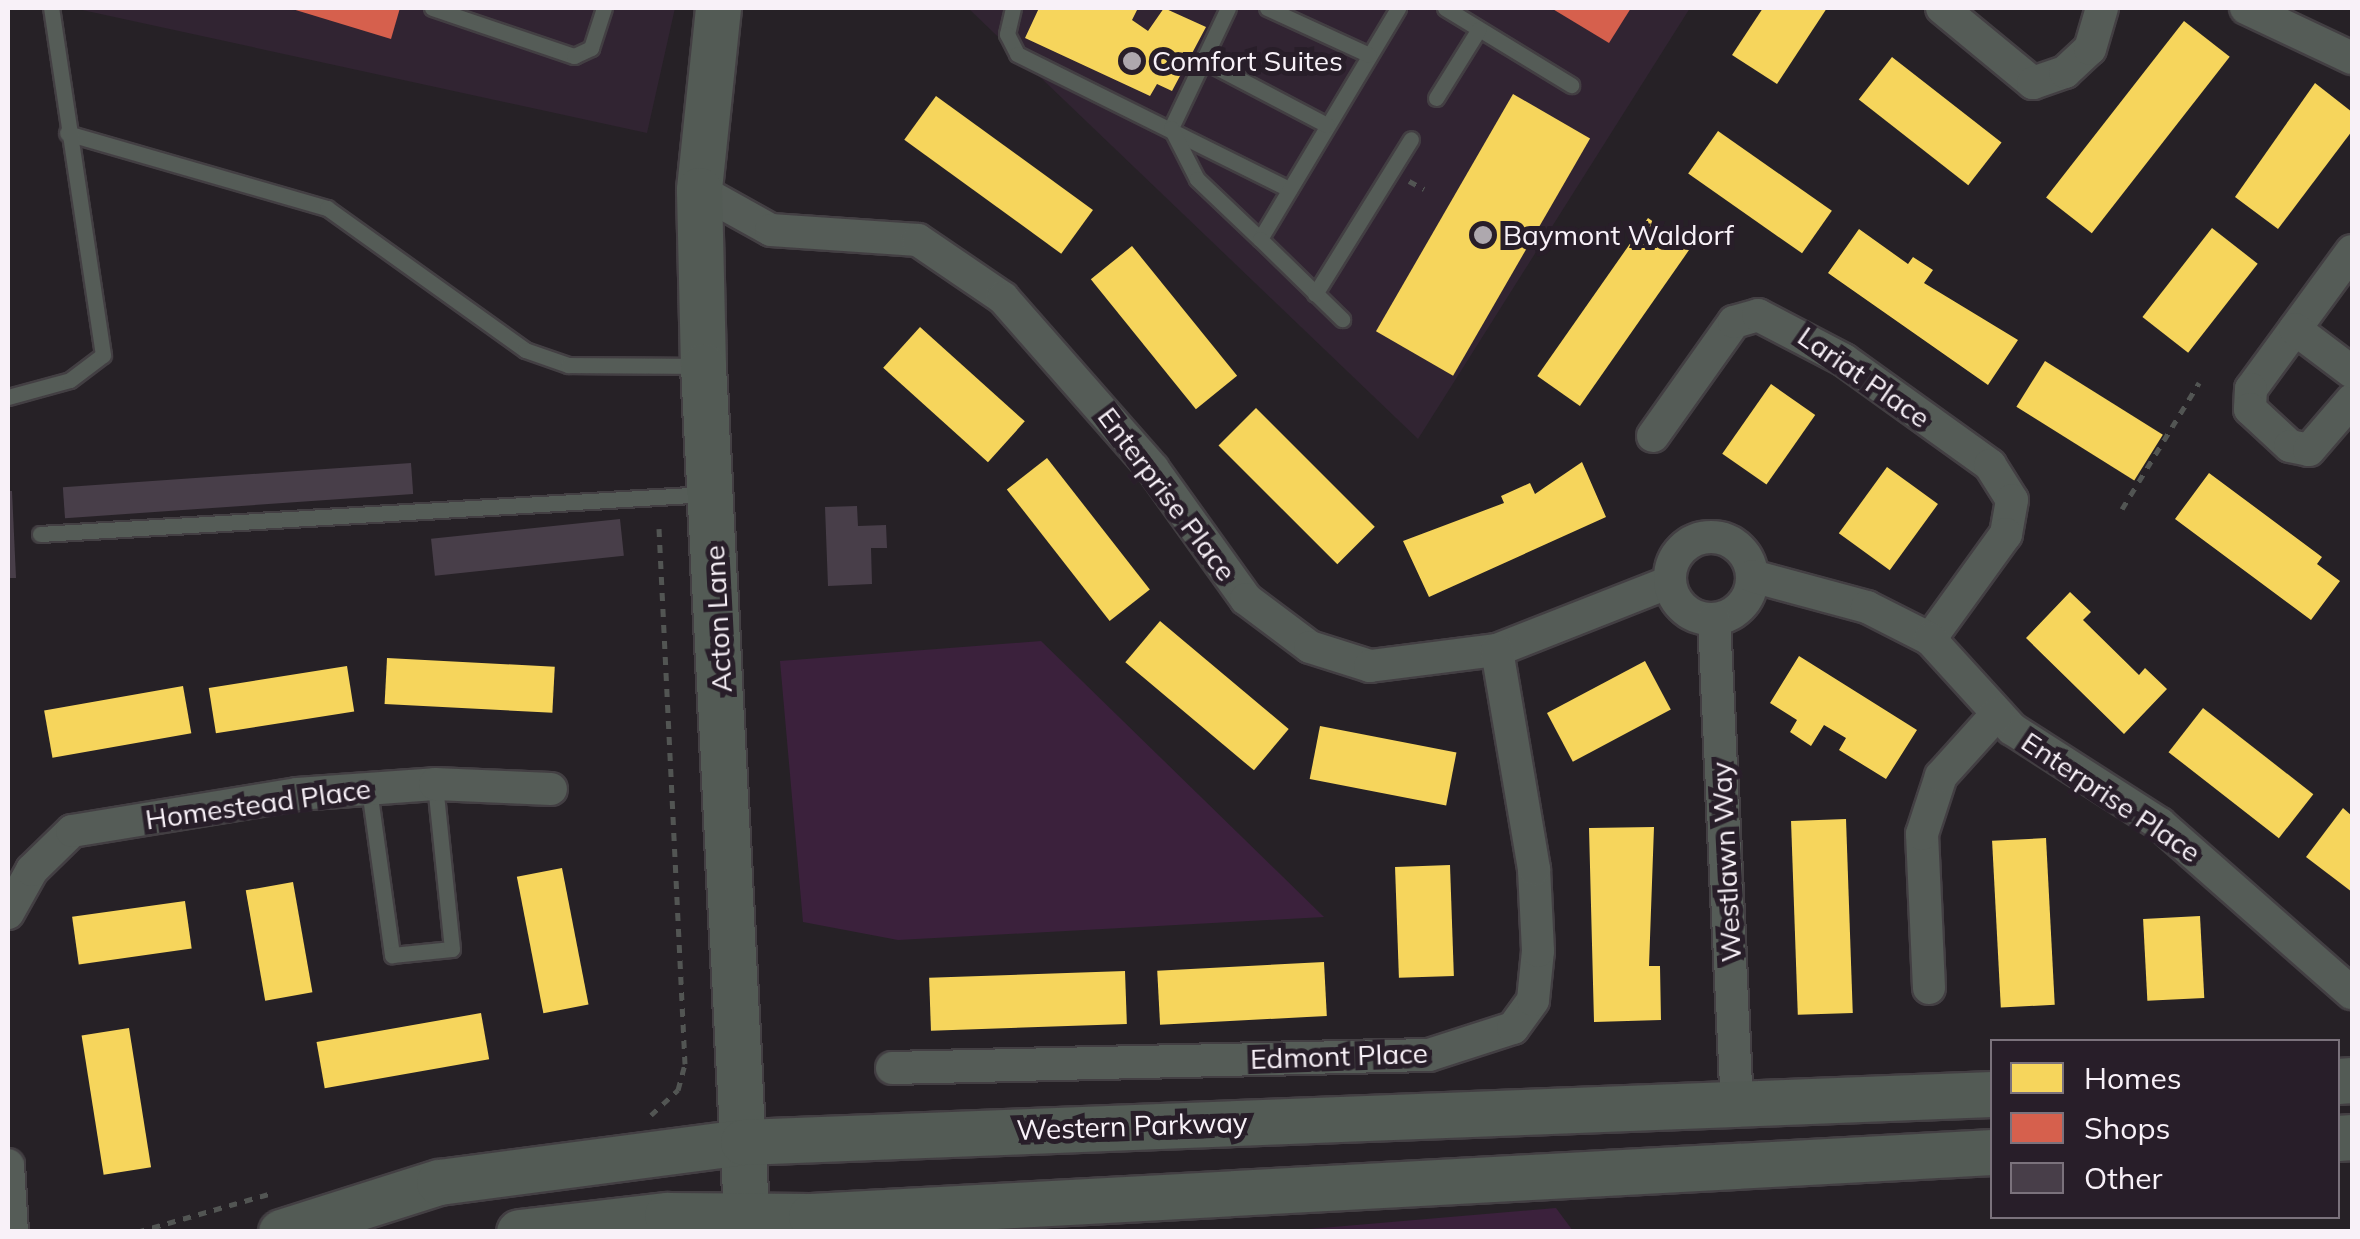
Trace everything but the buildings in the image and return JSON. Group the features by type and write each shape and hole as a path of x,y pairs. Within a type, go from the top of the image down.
{"main road":[{"name":"Acton Lane","path":"718,8 698,190 703,366 747,1224"},
{"name":"Western Parkway","path":"281,1232 439,1182 743,1142 1990,1094"},
{"path":"519,1232 747,1224 1990,1152"}],"street":[{"path":"1942,8 2033,82 2064,72 2090,49 2102,8"},
{"path":"2246,8 2352,58"},
{"name":"Enterprise Place","path":"698,190 771,230 918,240 1004,298 1153,469 1246,599 1285,633 1370,666 1497,650 1670,582"},
{"path":"2352,251 2250,389 2250,409 2290,446 2309,450 2352,400"},
{"name":"Lariat Place","path":"1653,436 1734,322 1776,319 1990,466 2012,500 2006,534 1930,639"},
{"path":"2295,329 2352,372"},
{"path":"1708,537 1733,543 1752,576 1738,610 1714,619 1690,614 1670,582 1676,557 1708,537"},
{"name":"Enterprise Place","path":"1752,576 1867,606 1930,639 1997,714 2064,770 2160,824 2352,993"},
{"name":"Westlawn Way","path":"1714,619 1737,1104"},
{"name":"Edmont Place","path":"892,1068 1429,1056 1513,1028 1533,1000 1538,952 1534,870 1497,650"},
{"path":"1928,988 1922,834 1940,776 1997,714"},
{"name":"Homestead Place","path":"8,913 32,870 72,831 370,789 435,784 551,789"},
{"path":"8,1165 12,1232"}],"lane":[{"path":"8,397 70,380 104,355 67,133 51,8"},
{"path":"432,8 574,56 591,48 604,8"},
{"path":"1012,8 1008,34 1017,54 1290,189"},
{"path":"1171,128 1228,8"},
{"path":"1267,8 1369,56"},
{"path":"1260,239 1398,8"},
{"path":"1445,8 1571,85"},
{"path":"1436,98 1479,28"},
{"path":"1203,60 1328,125"},
{"path":"1171,128 1196,179 1342,319"},
{"path":"67,133 327,208 526,350 568,365 703,366"},
{"path":"1316,294 1411,139"},
{"path":"40,534 712,494"},
{"path":"370,789 392,955 452,949 435,784"}],"path":[{"path":"2122,509 2199,383"},
{"path":"635,1119 671,1099 685,1064 666,538 659,530"}],"shaded area":[{"path":"73,8 675,8 647,133"},
{"path":"968,8 1690,8 1418,439"},
{"path":"1041,641 1324,917 898,940 803,922 780,661"},
{"path":"1556,1208 1573,1231 1286,1231"}],"place":[{"name":"Comfort Suites","path":"1132,61"},
{"name":"Baymont Waldorf","path":"1483,235"}]}
